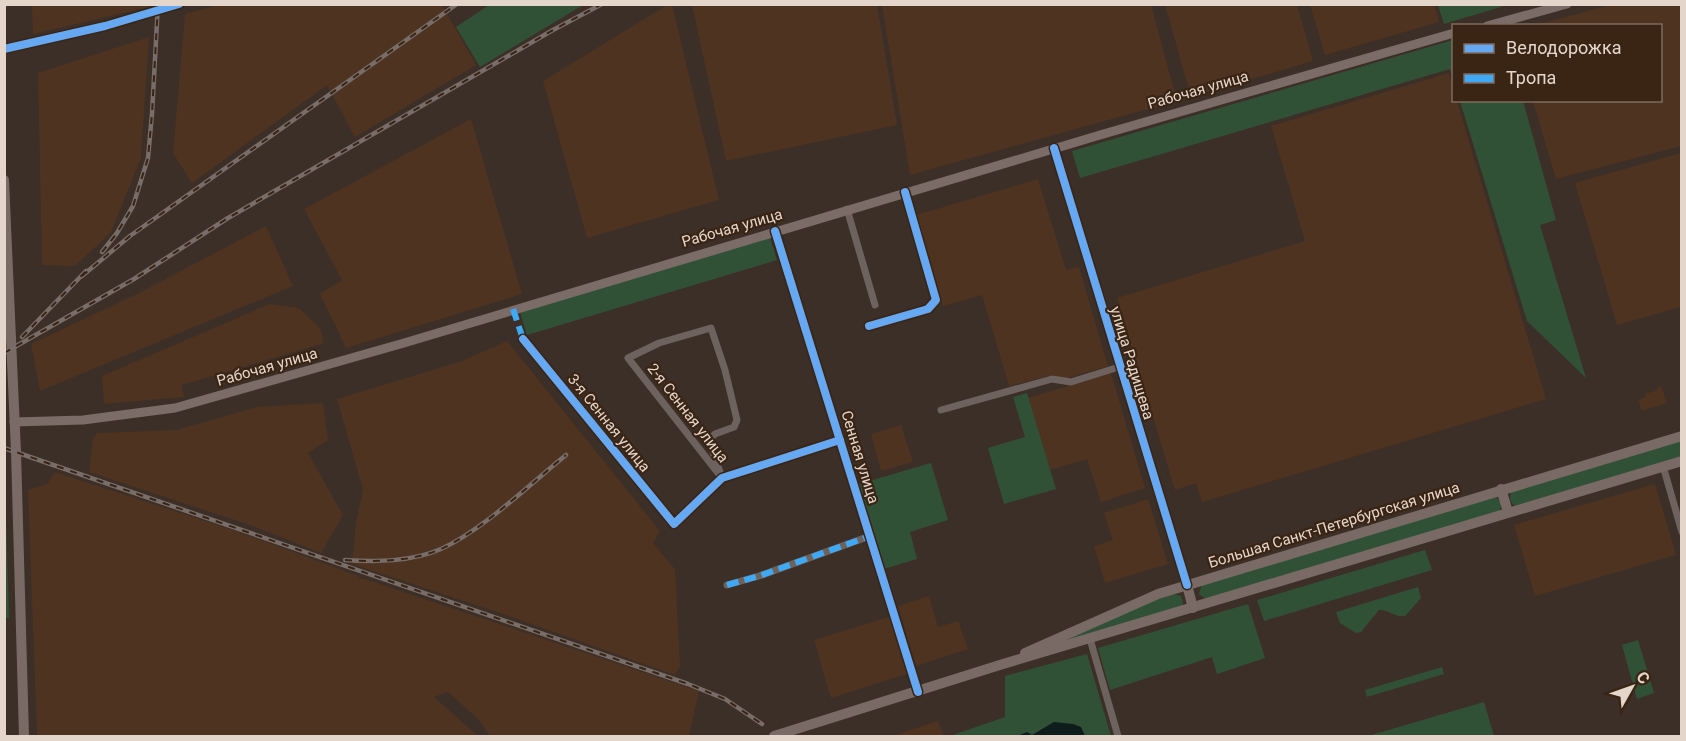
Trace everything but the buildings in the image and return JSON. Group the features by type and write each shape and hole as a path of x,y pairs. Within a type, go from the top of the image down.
{"main road":[{"path":"1494,24 1567,4"},
{"name":"Рабочая улица","path":"14,422 83,420 175,408 374,352 905,192 1452,34"},
{"path":"4,180 24,736"},
{"name":"Большая Санкт-Петербургская улица","path":"1003,664 1037,646 1158,594 1682,436"},
{"name":"Большая Санкт-Петербургская улица","path":"774,736 1003,664 1682,461"},
{"path":"1501,489 1508,512"},
{"path":"1187,585 1193,608"}],"street":[{"path":"4,49 105,26 179,4"},
{"name":"улица Радищева","path":"1054,148 1187,585"},
{"path":"869,326 928,309 936,300 905,192"},
{"path":"847,210 875,305"},
{"name":"Сенная улица","path":"775,231 918,692"},
{"name":"2-я Сенная улица","path":"711,328 725,370 737,420 734,427 715,434 709,440 722,478 628,357 659,343 711,328"},
{"name":"3-я Сенная улица","path":"523,339 674,524 722,478"},
{"path":"941,410 1052,379 1071,382 1119,367"},
{"path":"722,478 840,440"},
{"path":"1663,466 1681,528"},
{"path":"727,585 759,576 870,536"},
{"path":"1090,639 1118,736"}],"shaded area":[{"path":"32,4 150,5 33,34"},
{"path":"669,4 672,5 719,200 587,238 543,81"},
{"path":"1614,4 1681,5 1681,146 1556,179 1533,102 1662,102 1662,24 1540,24"},
{"path":"218,5 442,5 476,65 355,137 327,85 192,183 173,153 185,14"},
{"path":"692,5 877,5 897,125 726,161"},
{"path":"882,5 1151,5 1177,101 910,175"},
{"path":"1165,5 1297,5 1313,61 1191,97"},
{"path":"1310,5 1434,5 1439,22 1325,55"},
{"path":"149,37 141,158 111,232 75,266 42,265 38,73"},
{"path":"1449,73 1452,84 1452,102 1457,102 1546,399 1202,502 1196,483 1175,490 1117,298 1305,241 1271,126"},
{"path":"471,119 522,294 346,348 320,294 342,280 304,209"},
{"path":"1681,153 1681,307 1617,325 1575,183"},
{"path":"1038,179 1066,270 1079,267 1108,366 1064,379 1053,375 1009,386 982,295 943,306 916,215"},
{"path":"266,226 293,286 40,391 31,344 139,293"},
{"path":"270,304 299,308 320,328 324,343 182,385 184,397 104,404 102,376"},
{"path":"507,341 660,531 653,543 675,569 680,666 675,675 352,564 356,522 363,490 337,399 462,361"},
{"path":"1111,373 1145,488 1101,502 1087,459 1050,470 1028,398"},
{"path":"1661,386 1667,403 1642,411 1638,400 1646,397 1645,394 1658,390 1657,387"},
{"path":"323,403 328,440 308,453 343,515 321,553 253,526 89,472 93,439 97,433 176,430 257,407"},
{"path":"901,425 913,462 881,471 871,434"},
{"path":"55,472 239,532 361,577 357,578 699,691 689,736 490,736 479,720 448,692 434,697 478,736 37,736 28,490 47,484"},
{"path":"1655,484 1676,555 1535,596 1514,525"},
{"path":"1148,499 1168,564 1105,583 1094,546 1113,540 1104,513"},
{"path":"929,596 938,627 958,621 968,649 916,666 898,606"},
{"path":"892,616 907,674 831,698 814,640"},
{"path":"938,721 944,736 892,736"},
{"path":"1054,722 1081,727 1085,736 1017,736 1027,732 1032,735"}],"green space":[{"path":"1503,4 1504,6 1444,24 1438,5"},
{"path":"489,5 583,5 480,67 456,27"},
{"path":"1452,40 1452,76 1450,69 1080,178 1072,151"},
{"path":"1460,102 1523,102 1556,220 1540,225 1586,378 1527,321"},
{"path":"770,237 777,260 527,335 520,312"},
{"path":"1027,393 1056,489 1004,504 988,448 1025,437 1013,397"},
{"path":"1681,439 1681,457 1515,507 1510,500 1511,490"},
{"path":"931,463 948,520 910,532 917,559 884,569 859,484"},
{"path":"5,483 9,618 5,618"},
{"path":"1495,495 1501,503 1500,512 1208,601 1199,594 1202,584"},
{"path":"1425,550 1432,570 1264,621 1257,600"},
{"path":"1418,587 1421,598 1405,616 1379,610 1361,632 1356,633 1340,623 1336,612"},
{"path":"1174,594 1181,596 1182,607 1048,648 1154,600"},
{"path":"1248,604 1265,658 1217,674 1212,657 1110,690 1098,648"},
{"path":"1638,640 1654,693 1637,699 1622,645"},
{"path":"1087,654 1111,736 950,736 1005,717 1005,676"},
{"path":"1442,667 1444,674 1367,697 1365,690"},
{"path":"1484,702 1494,736 1368,736"}],"railway":[{"path":"102,252 117,233 133,206 148,158 158,4"},
{"path":"82,276 130,236 457,4"},
{"path":"4,353 134,279 228,218 602,4"},
{"path":"22,337 86,271"},
{"path":"4,448 688,684 725,699 762,724"},
{"path":"345,560 393,560 441,549 490,519 566,455"}],"marked path":[{"path":"513,309 523,339"},
{"path":"727,585 759,576 870,536"}],"cycle path":[{"path":"4,49 105,26 179,4"},
{"path":"1054,148 1187,585"},
{"path":"869,326 928,309 936,300 905,192"},
{"path":"775,231 918,692"},
{"path":"523,339 674,524 722,478 840,440"}]}
